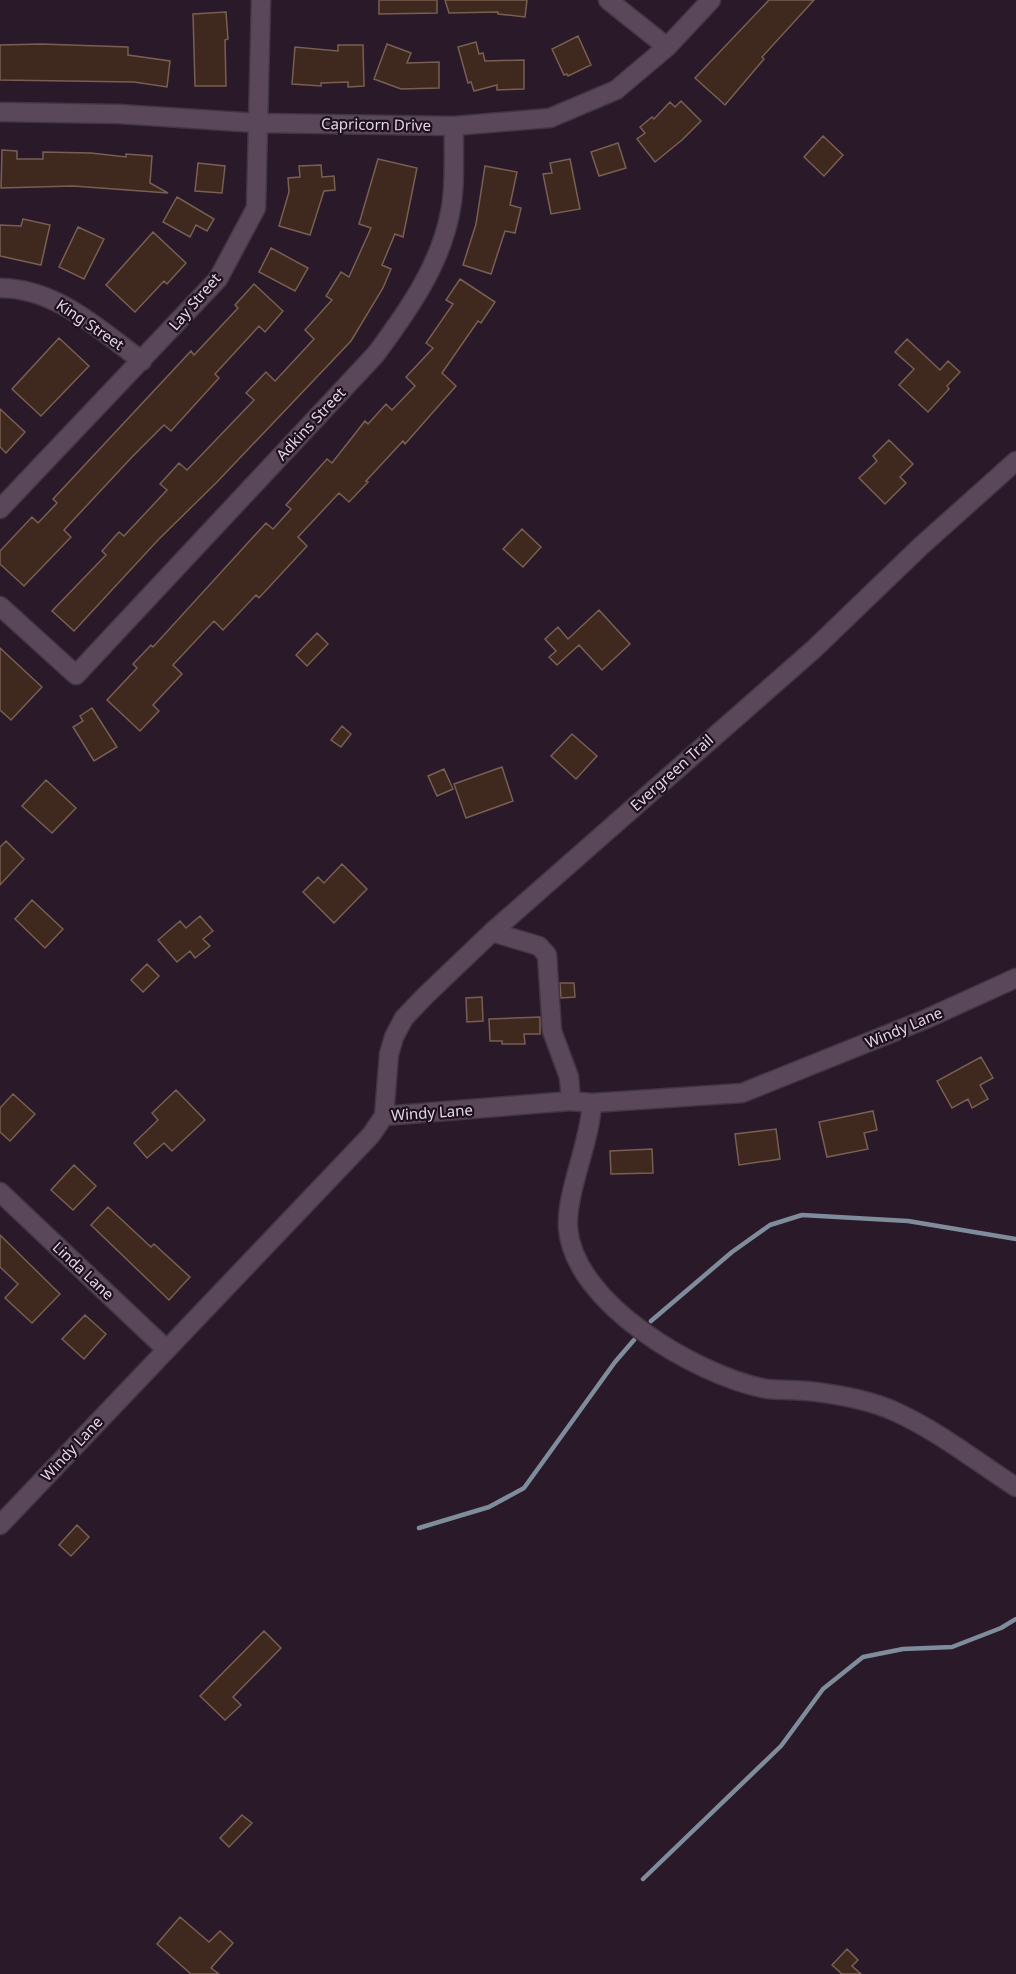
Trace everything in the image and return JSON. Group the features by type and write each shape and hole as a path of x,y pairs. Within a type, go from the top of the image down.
{"street":[{"name":"Lay Street","path":"0,509 218,279 256,208 261,0"},
{"path":"608,0 667,47"},
{"name":"Capricorn Drive","path":"0,112 119,114 258,123 454,126 550,118 616,90 667,47 711,0"},
{"name":"Adkins Street","path":"0,606 76,675 376,354 415,301 437,252 450,213 454,126"},
{"name":"King Street","path":"0,288 39,295 63,304 142,361"},
{"name":"Evergreen Trail","path":"384,1116 389,1054 404,1018 492,932 814,649 921,546 1016,462"},
{"path":"492,932 539,946 547,955 552,1031 569,1077 571,1101"},
{"name":"Windy Lane","path":"0,1525 371,1135 384,1116 571,1101 592,1103 742,1093 927,1019 1016,978"},
{"path":"592,1103 591,1127 574,1187 568,1228 585,1274 623,1317 669,1350 721,1377 765,1389 808,1391 846,1398 896,1412 1016,1487"},
{"name":"Linda Lane","path":"0,1192 166,1349"}],"building":[{"path":"379,0 437,0 437,13 379,14"},
{"path":"445,0 527,0 525,17 498,14 498,12 449,13"},
{"path":"769,0 814,0 762,57 764,59 725,105 695,78"},
{"path":"226,12 228,39 225,40 226,86 195,86 193,14"},
{"path":"578,36 591,65 568,76 564,75 552,49"},
{"path":"476,42 479,54 483,53 485,61 524,60 524,89 497,90 497,85 474,91 471,82 468,83 458,47"},
{"path":"387,44 411,53 407,63 439,62 439,88 401,89 374,79"},
{"path":"0,45 128,47 128,55 170,61 167,87 134,82 0,80"},
{"path":"338,45 363,45 364,86 348,87 348,82 321,83 321,86 292,84 295,47 338,51"},
{"path":"681,101 701,121 655,162 637,139 645,133 640,127 652,117 654,119 670,102 675,107"},
{"path":"823,136 843,155 824,176 804,157"},
{"path":"618,143 626,168 599,176 591,152"},
{"path":"2,150 17,151 17,159 43,159 43,152 91,153 126,157 126,154 152,156 150,183 168,193 73,186 1,188"},
{"path":"378,159 417,168 403,237 395,234 382,265 391,269 383,288 351,341 217,482 158,540 74,631 52,611 106,555 102,551 119,532 124,536 167,490 160,484 179,463 187,470 254,400 246,393 266,372 275,381 314,339 305,330 332,300 326,296 341,272 349,277 371,228 359,224"},
{"path":"570,159 580,209 551,214 543,174 552,173 550,163"},
{"path":"198,163 225,166 222,193 195,191"},
{"path":"321,165 322,177 334,176 335,190 324,191 310,235 279,226 289,192 288,178 300,177 299,166"},
{"path":"485,166 517,172 510,205 521,208 515,233 505,231 491,274 463,265 476,224"},
{"path":"177,197 214,219 207,231 196,225 190,237 163,222"},
{"path":"23,219 50,225 41,265 0,256 0,225 21,226"},
{"path":"78,227 104,239 84,279 59,267"},
{"path":"153,232 186,263 167,284 164,281 135,312 106,285"},
{"path":"271,248 308,268 295,291 259,272"},
{"path":"460,279 495,302 481,323 478,321 442,373 456,386 405,444 403,441 349,502 339,493 298,537 307,546 259,598 256,595 223,630 214,621 173,665 182,674 153,705 159,711 140,731 107,700 137,668 133,664 151,645 153,647 266,523 273,529 291,509 286,505 327,459 332,463 365,421 368,424 386,404 392,410 415,386 406,377 433,348 426,343 453,304 446,300"},
{"path":"254,284 283,311 265,332 259,326 215,374 219,378 171,431 164,425 132,457 64,530 71,537 24,586 0,564 0,551 32,517 38,523 57,503 53,499 191,351 194,355 238,308 235,305"},
{"path":"59,338 89,366 41,416 12,389"},
{"path":"907,339 940,370 948,361 960,372 947,386 949,389 928,412 899,385 914,369 895,352"},
{"path":"0,409 25,432 6,453 0,447"},
{"path":"889,440 913,464 900,477 906,483 885,504 859,478 877,461 873,456"},
{"path":"522,529 541,547 523,567 503,549"},
{"path":"599,610 630,644 602,670 579,645 557,665 549,657 556,651 545,639 558,627 568,639"},
{"path":"317,633 328,644 307,666 296,655"},
{"path":"0,648 42,687 11,720 0,710"},
{"path":"92,708 117,747 94,761 73,727 83,721 80,716"},
{"path":"342,726 351,734 341,747 331,740"},
{"path":"572,734 597,756 576,779 551,756"},
{"path":"502,767 513,801 466,818 454,784"},
{"path":"444,769 453,789 437,796 428,776"},
{"path":"46,780 76,808 52,833 22,806"},
{"path":"6,841 24,859 0,885 0,847"},
{"path":"342,864 367,889 334,923 303,892 318,877 324,883"},
{"path":"32,900 63,929 45,948 15,919"},
{"path":"200,916 213,931 203,939 210,946 195,958 190,951 177,962 158,940 180,921 186,928"},
{"path":"147,964 159,976 143,992 131,980"},
{"path":"560,983 574,983 575,997 561,998"},
{"path":"482,997 483,1021 467,1022 466,998"},
{"path":"540,1017 540,1034 524,1034 525,1044 502,1044 502,1041 490,1041 489,1019"},
{"path":"981,1057 993,1078 980,1085 988,1099 972,1108 968,1099 952,1108 937,1081"},
{"path":"176,1090 205,1120 172,1151 164,1143 147,1158 134,1143 158,1120 152,1113"},
{"path":"13,1094 35,1114 10,1141 0,1132 0,1108"},
{"path":"873,1111 877,1130 864,1133 868,1149 827,1157 819,1122"},
{"path":"776,1129 780,1159 739,1165 735,1134"},
{"path":"652,1149 653,1173 611,1174 610,1151"},
{"path":"74,1165 96,1186 73,1210 51,1190"},
{"path":"108,1207 151,1247 154,1244 190,1277 169,1300 91,1225"},
{"path":"0,1235 60,1294 32,1323 5,1298 18,1284 0,1267"},
{"path":"85,1315 106,1334 84,1359 62,1339"},
{"path":"77,1525 89,1537 71,1556 59,1545"},
{"path":"264,1631 281,1648 233,1697 241,1705 225,1720 200,1696"},
{"path":"242,1815 252,1823 229,1847 220,1838"},
{"path":"180,1917 209,1942 220,1931 233,1943 211,1968 219,1974 191,1974 157,1944"},
{"path":"847,1949 858,1960 852,1966 861,1974 842,1974 832,1965"}],"waterway":[{"path":"651,1321 732,1252 770,1225 802,1215 908,1221 1016,1239"},
{"path":"419,1528 489,1507 524,1488 615,1362 634,1340"},
{"path":"643,1879 781,1746 823,1689 863,1657 903,1649 952,1647 1001,1628 1016,1619"}]}
